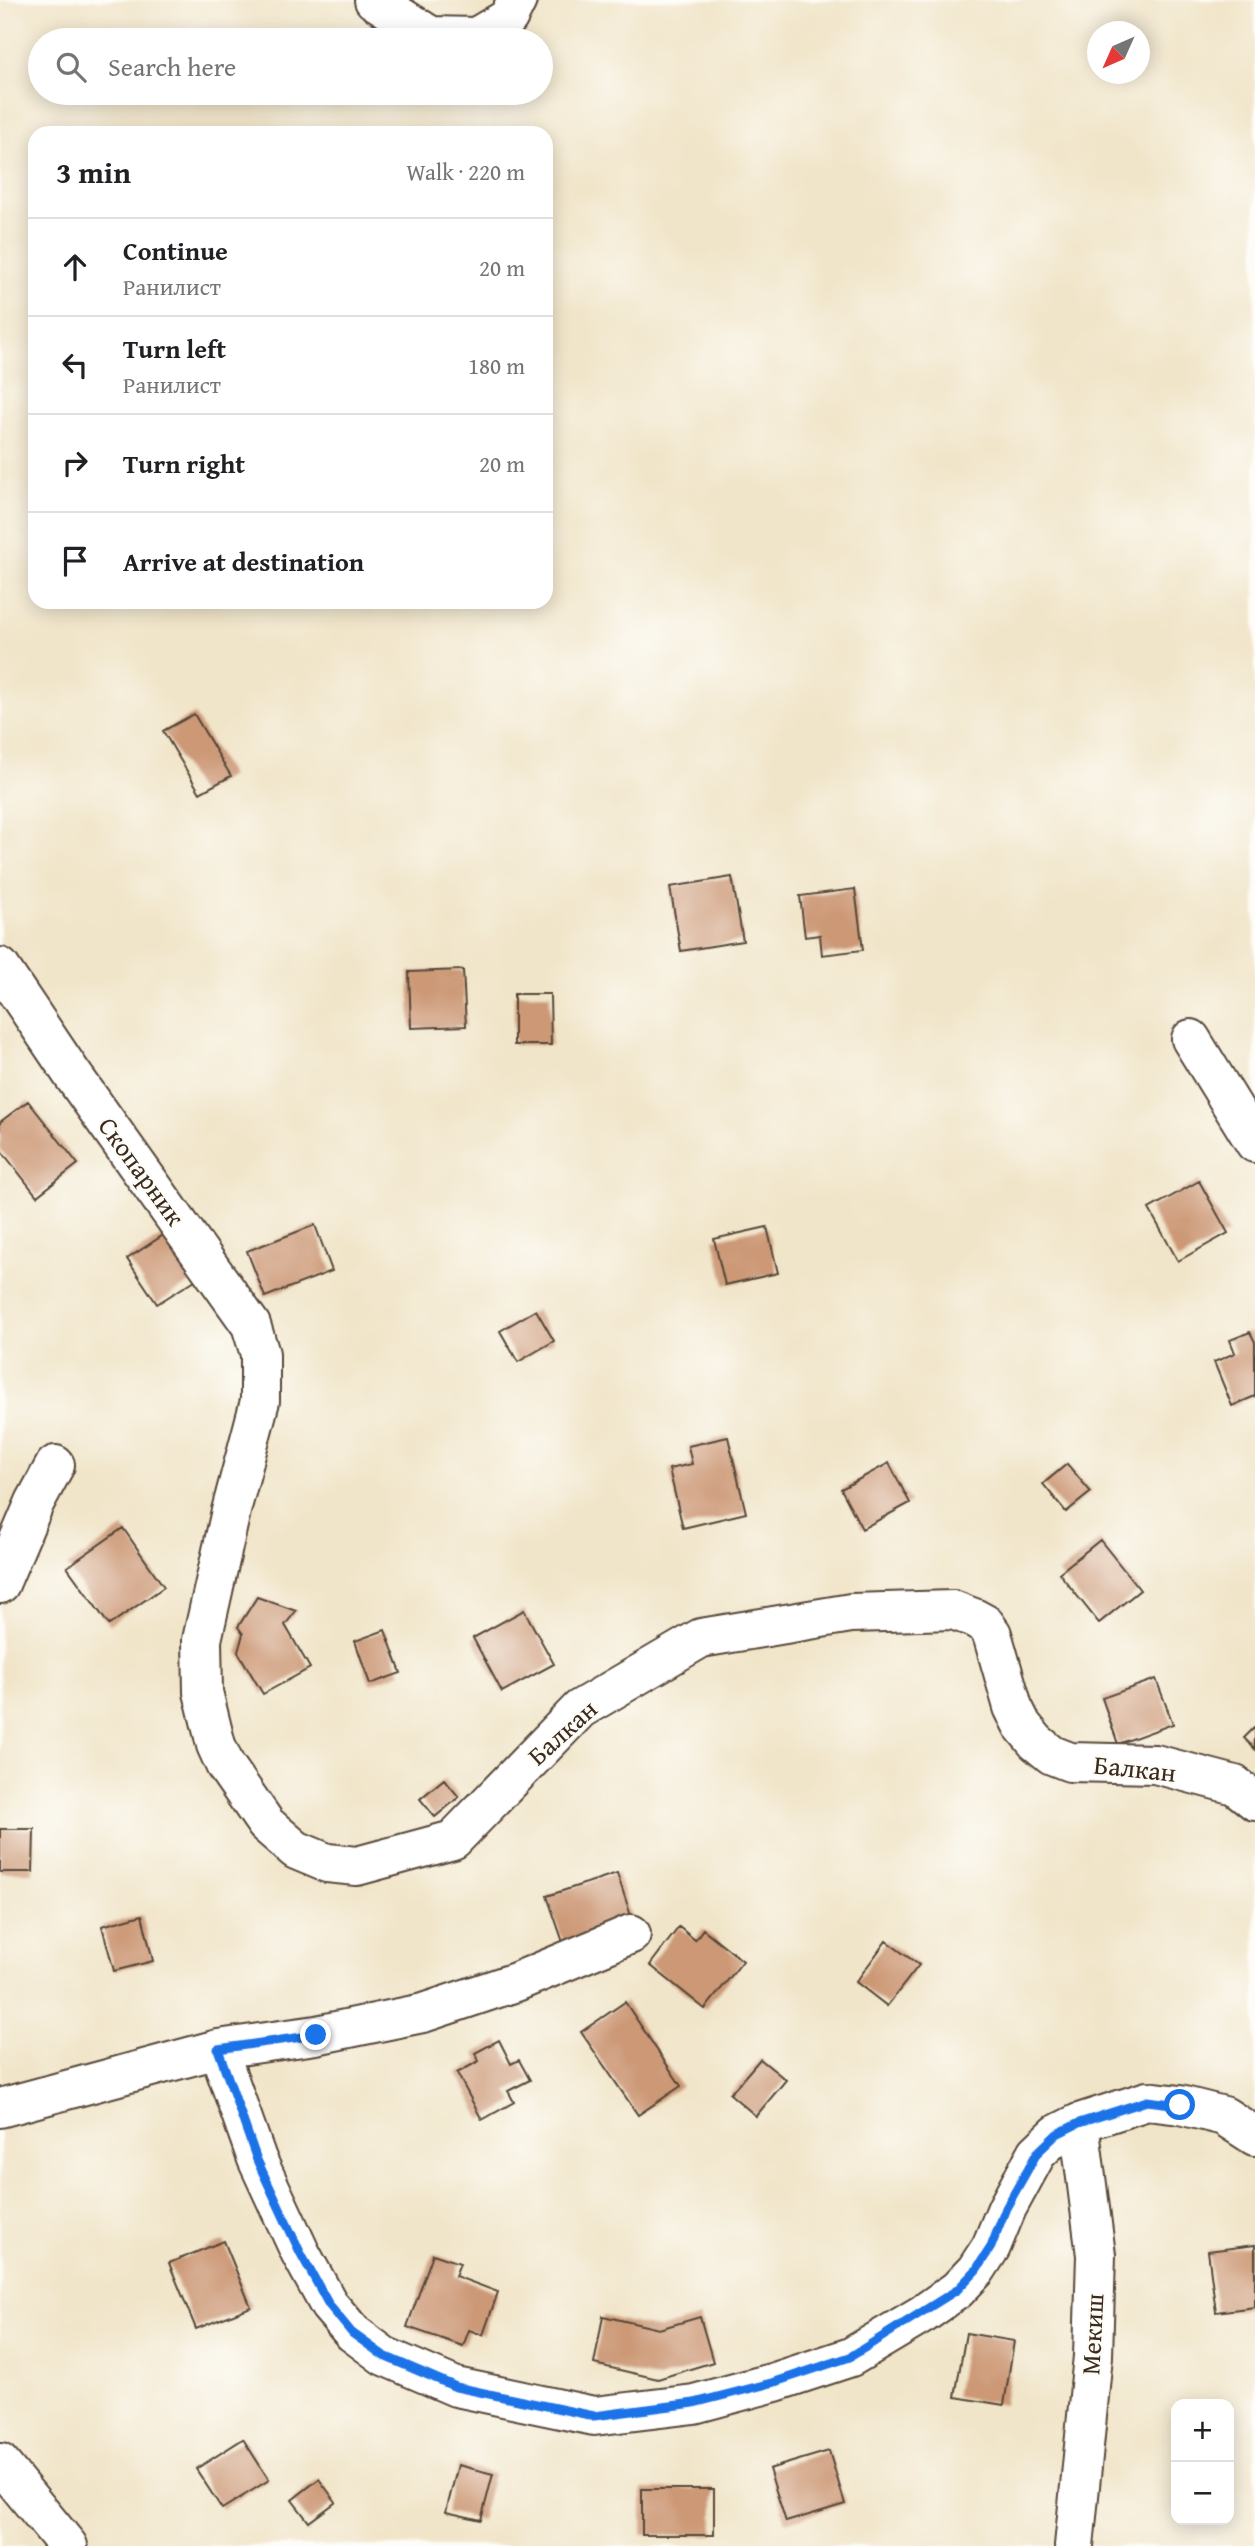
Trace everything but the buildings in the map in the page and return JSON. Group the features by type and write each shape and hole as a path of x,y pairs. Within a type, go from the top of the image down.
{"street":[{"path":"374,0 418,28"},
{"path":"491,28 508,18 517,0"},
{"name":"Скопарник","path":"0,967 251,1325 260,1354 261,1384"},
{"path":"1191,1038 1255,1143"},
{"name":"Балкан","path":"261,1384 260,1401 231,1511 202,1640 203,1692 216,1745 225,1765 266,1824 296,1850 327,1863 357,1866 453,1840 580,1709 701,1638 851,1613 953,1610 974,1618 985,1624 992,1634 1013,1707 1023,1725 1036,1742 1052,1755 1070,1762 1155,1764 1235,1785 1255,1801"},
{"path":"0,1584 35,1502 55,1465"},
{"path":"0,2108 218,2049 316,2035 423,2013 516,1982 631,1934"},
{"path":"218,2049 257,2160 300,2252 329,2305 352,2333 384,2356 456,2387 594,2416 694,2403 775,2382 850,2357 912,2320 957,2290 976,2270 991,2247 1006,2208 1037,2153 1057,2134 1079,2123 1147,2101 1180,2105 1224,2116 1255,2136"},
{"name":"Мекиш","path":"1074,2546 1093,2356 1096,2255 1079,2123"},
{"path":"0,2463 68,2546"}],"route":[{"path":"316,2035 218,2049 257,2160 300,2252 329,2305 352,2333 384,2356 456,2387 594,2416 694,2403 775,2382 850,2357 923,2314 957,2290 976,2270 991,2247 1006,2208 1037,2153 1057,2134 1079,2123 1147,2101 1180,2105"}]}
